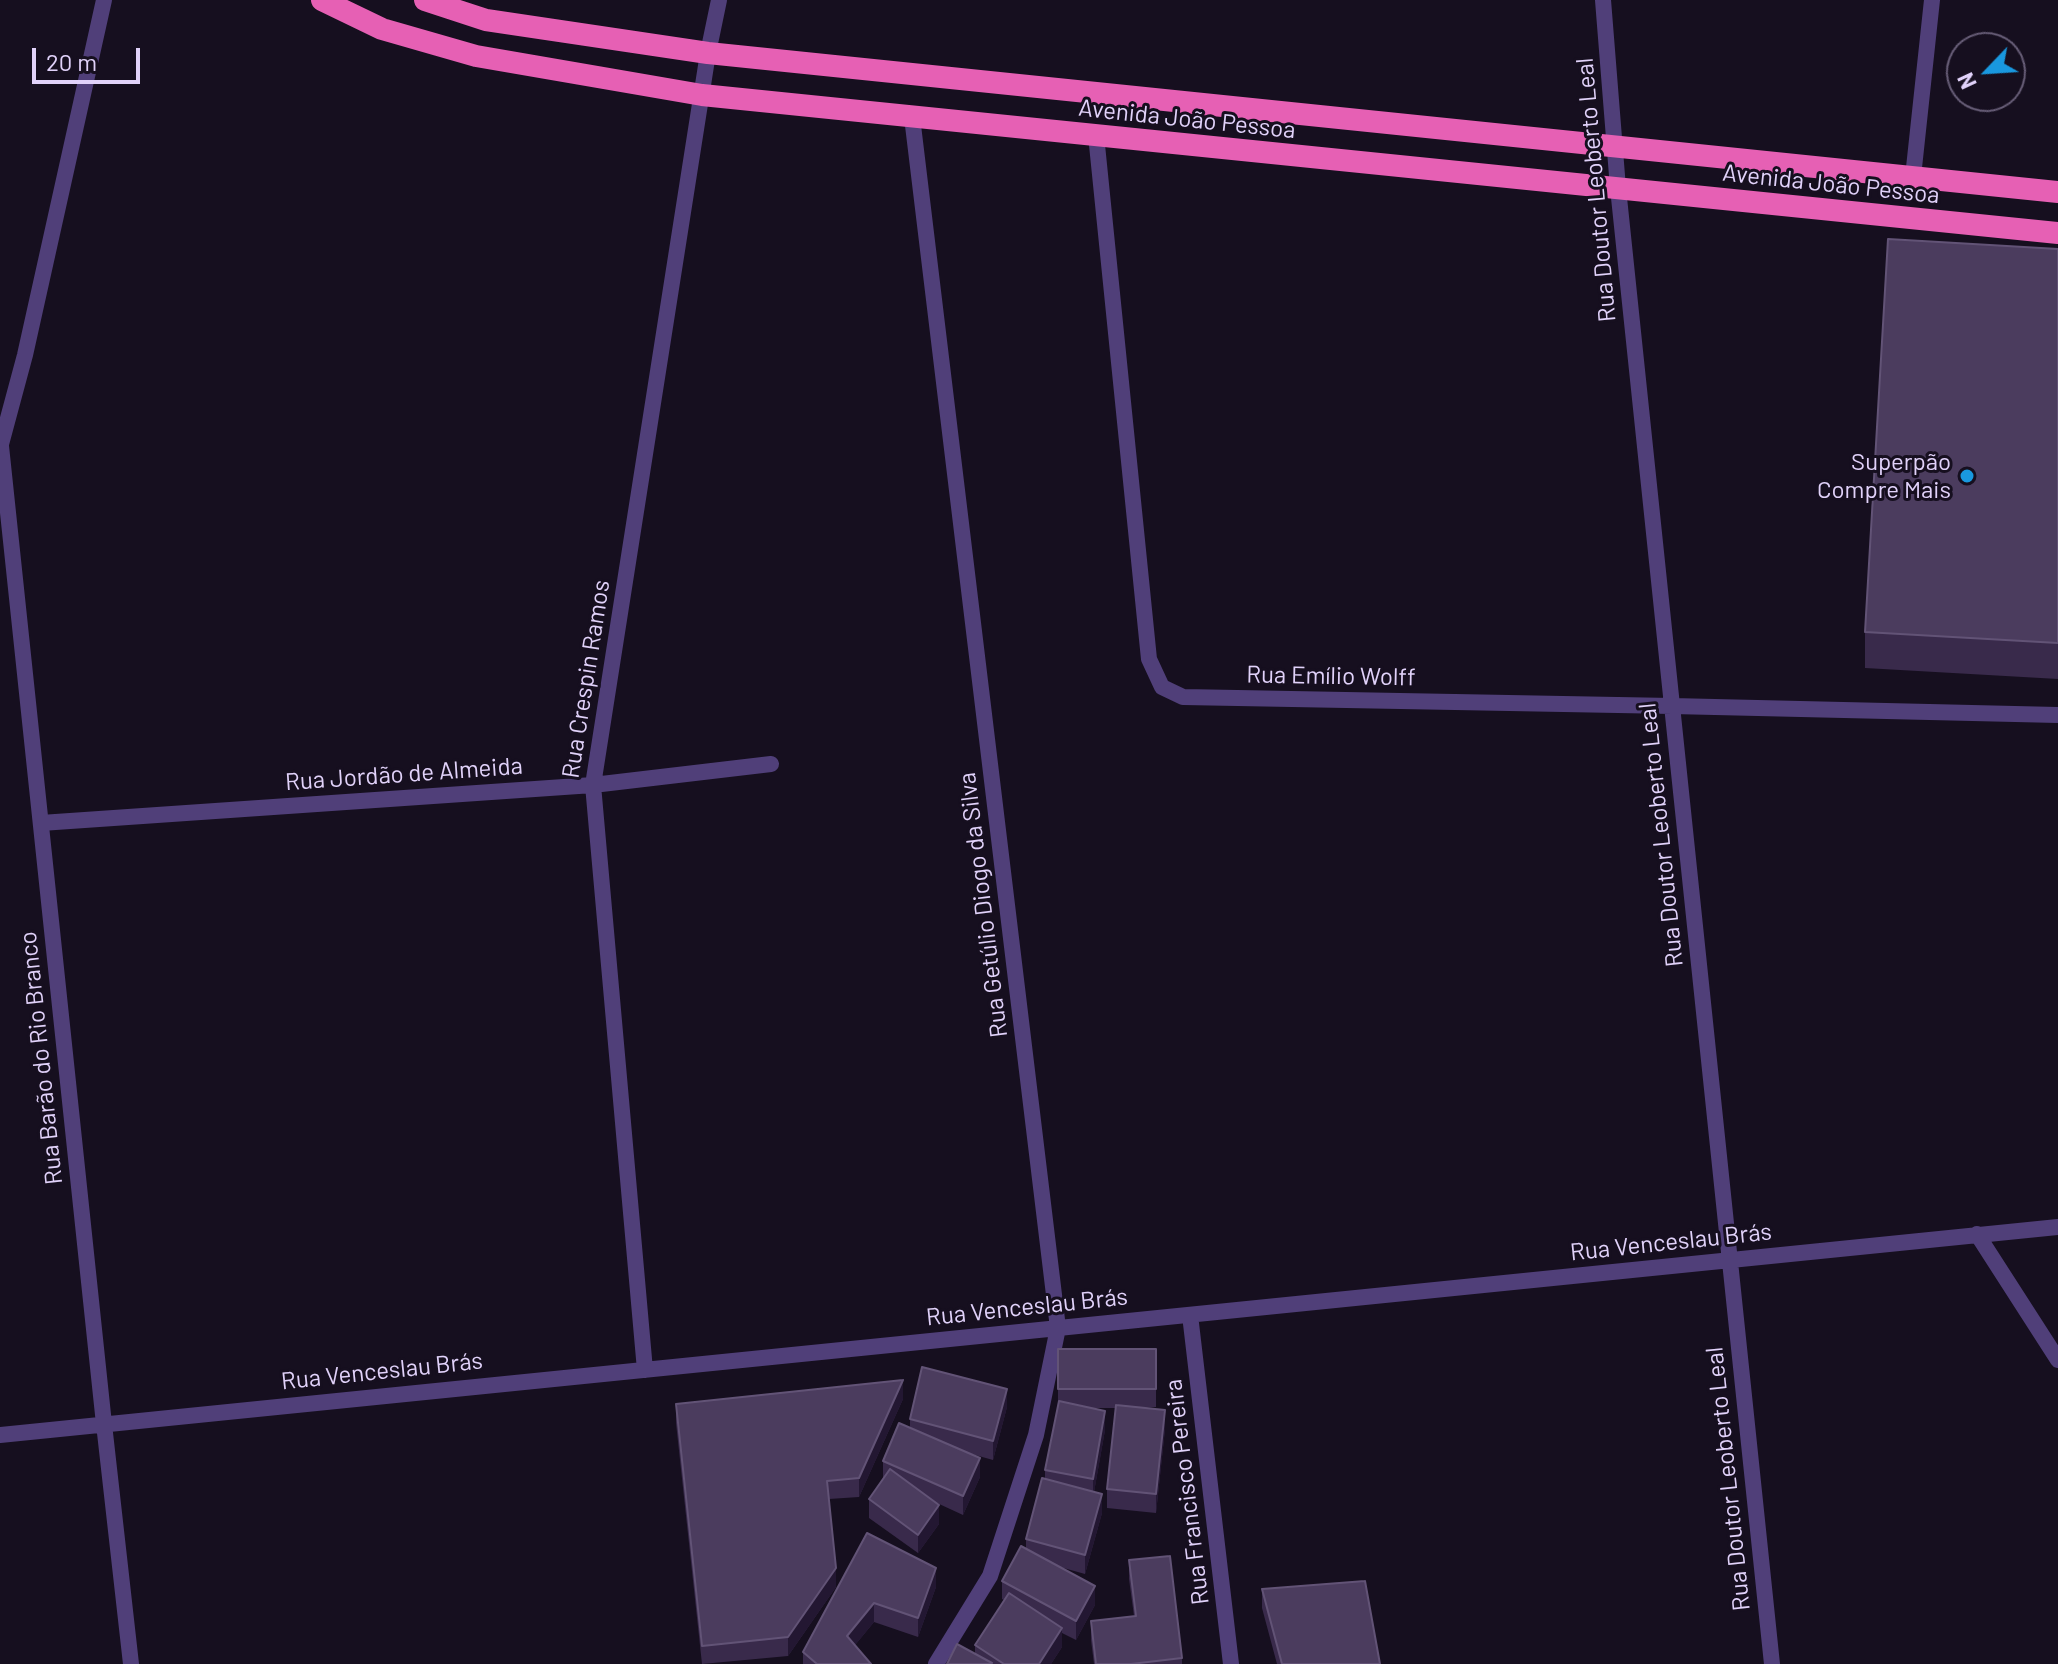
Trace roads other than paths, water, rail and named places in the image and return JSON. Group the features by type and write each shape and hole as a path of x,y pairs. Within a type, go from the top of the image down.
{"highway":[{"name":"Avenida João Pessoa","path":"322,0 382,29 476,56 702,95 2058,233"},
{"name":"Avenida João Pessoa","path":"425,0 486,20 708,53 2058,192"}],"street":[{"path":"0,447 25,355 104,0"},
{"name":"Rua Crespin Ramos","path":"645,1370 593,785 708,53 719,0"},
{"name":"Rua Doutor Leoberto Leal","path":"1603,0 1618,188 1772,1664"},
{"path":"1913,177 1932,0"},
{"name":"Rua Getúlio Diogo da Silva","path":"912,117 1058,1328 1036,1435 990,1576 936,1664"},
{"name":"Rua Emílio Wolff","path":"1096,135 1149,659 1162,687 1183,697 2058,715"},
{"name":"Rua Barão do Rio Branco","path":"0,447 131,1664"},
{"name":"Rua Jordão de Almeida","path":"41,823 593,785 771,764"},
{"name":"Rua Venceslau Brás","path":"0,1435 2058,1227"},
{"path":"1977,1234 2058,1360"},
{"name":"Rua Francisco Pereira","path":"1190,1315 1231,1664"}],"place":[{"name":"Superpão Compre Mais","path":"1967,476"}]}
